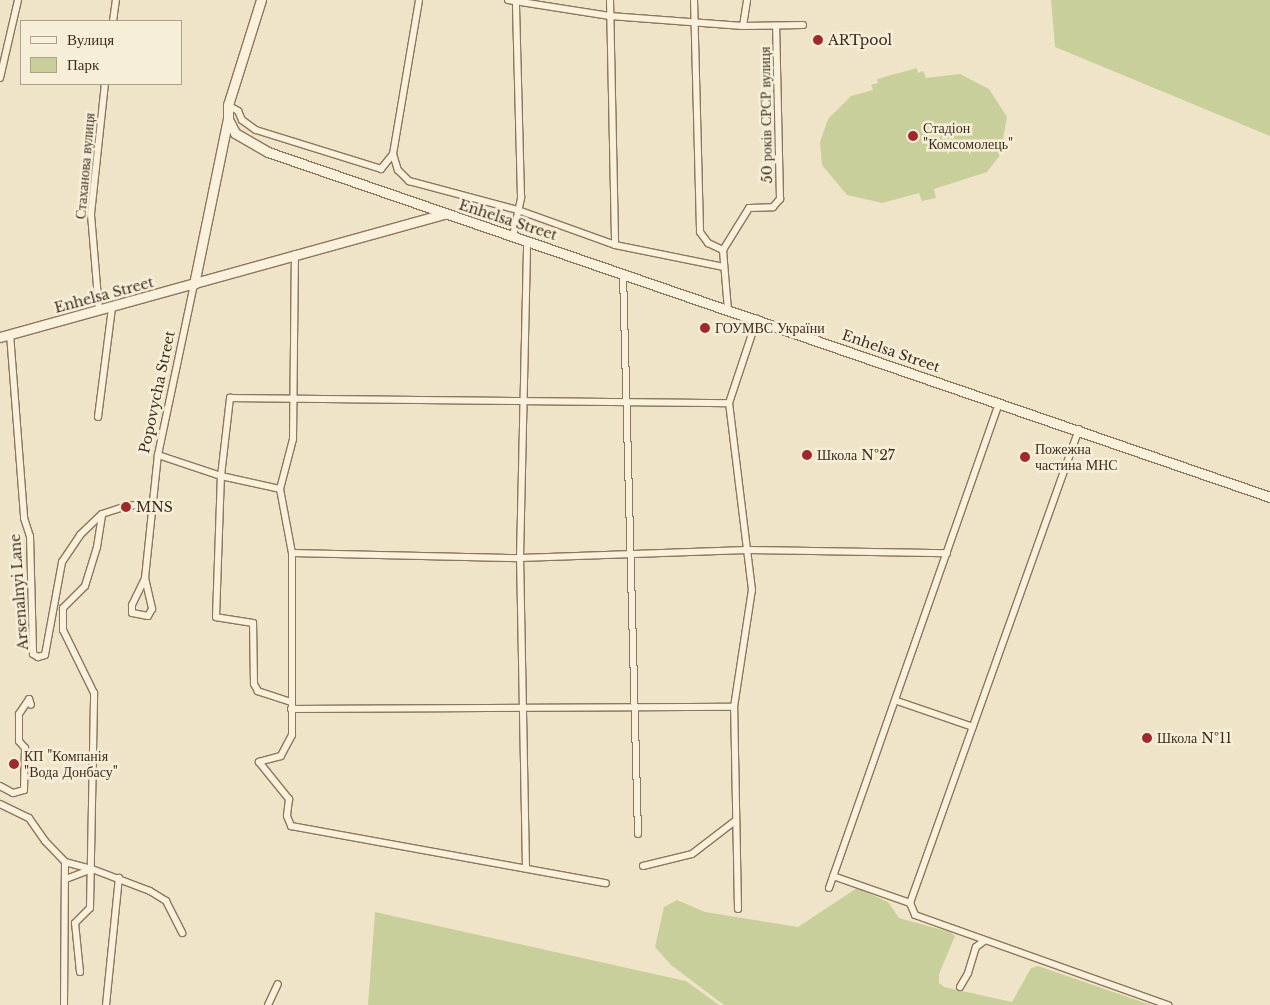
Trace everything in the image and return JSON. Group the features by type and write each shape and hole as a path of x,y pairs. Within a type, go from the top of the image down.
{"street":[{"path":"0,78 18,0"},
{"path":"113,20 116,0"},
{"path":"194,284 228,119 228,105 261,0"},
{"path":"419,0 393,154 398,170 409,181 518,210 615,245 724,267"},
{"path":"508,0 610,16 693,24 776,27 804,25"},
{"path":"610,0 615,245"},
{"path":"694,0 693,24 700,232 708,244 723,250 728,310"},
{"path":"743,26 747,0"},
{"path":"513,236 521,196 516,1"},
{"name":"50 років СРСР вулиця","path":"723,250 749,208 778,203 776,27"},
{"name":"Стаханова вулиця","path":"99,310 91,214 105,85"},
{"path":"228,105 238,111 242,120 256,130 381,169 393,154"},
{"name":"Enhelsa Street","path":"228,119 235,133 268,152 445,214 1080,429 1270,497"},
{"name":"Enhelsa Street","path":"0,337 445,214"},
{"path":"526,868 521,709 520,558 527,241"},
{"path":"295,254 293,440 280,489 292,553 292,735 281,756 259,762 289,800 287,816 291,826 606,883"},
{"path":"623,273 638,834"},
{"name":"Popovycha Street","path":"145,578 132,605 132,613 148,616 152,614 152,608 145,578 158,455 194,284"},
{"path":"98,417 112,307"},
{"path":"738,909 734,707 752,590 729,403 758,319"},
{"name":"Arsenalnyi Lane","path":"10,334 24,518 30,536 33,654 38,657 45,655 62,562 80,535 102,514"},
{"path":"729,403 626,400 522,403 294,401 230,398 221,476 216,617 253,623 254,684 258,691 291,705 521,709 734,707"},
{"path":"828,888 897,701 999,402"},
{"path":"1080,429 910,903 915,915 1168,1005"},
{"path":"158,455 221,476 280,489"},
{"path":"80,972 75,923 90,908 94,693 63,630 63,608 85,586 97,547 102,514 129,505 151,507"},
{"path":"292,553 520,558 632,556 747,550 947,553"},
{"path":"0,786 13,793 24,790 24,748 19,741 19,714 29,699 31,705"},
{"path":"897,701 973,727"},
{"path":"0,804 29,818 65,862 62,982 64,1005"},
{"path":"643,866 692,854 735,821"},
{"path":"65,862 118,878 166,901 182,933"},
{"path":"66,879 92,869"},
{"path":"833,876 910,903"},
{"path":"106,1005 118,878"},
{"path":"960,987 968,973 976,947 984,941"},
{"path":"268,1005 278,984"}],"green space":[{"path":"1051,0 1270,0 1270,136 1055,47"},
{"name":"Стадіон \"Комсомолець\"","path":"917,68 918,73 923,71 926,78 960,74 989,89 1007,117 1000,155 987,172 934,189 936,198 922,201 919,193 882,203 847,195 822,165 820,142 828,119 851,96 873,90 871,85 878,83 877,79"},
{"path":"857,888 888,902 899,918 950,932 955,936 939,974 939,983 944,987 1012,1002 1031,968 1038,966 1151,1005 724,1005 671,965 655,947 664,907 677,900 705,912 798,927"},
{"path":"375,912 686,981 719,1005 368,1005"}],"place":[{"name":"ARTpool","path":"818,40"},
{"name":"Стадіон \"Комсомолець\"","path":"913,136"},
{"name":"ГОУМВС України","path":"705,328"},
{"name":"Школа №27","path":"807,455"},
{"name":"Пожежна частина МНС","path":"1025,457"},
{"name":"MNS","path":"126,507"},
{"name":"Школа №11","path":"1147,738"},
{"name":"КП \"Компанія \"Вода Донбасу\"","path":"14,764"}]}
